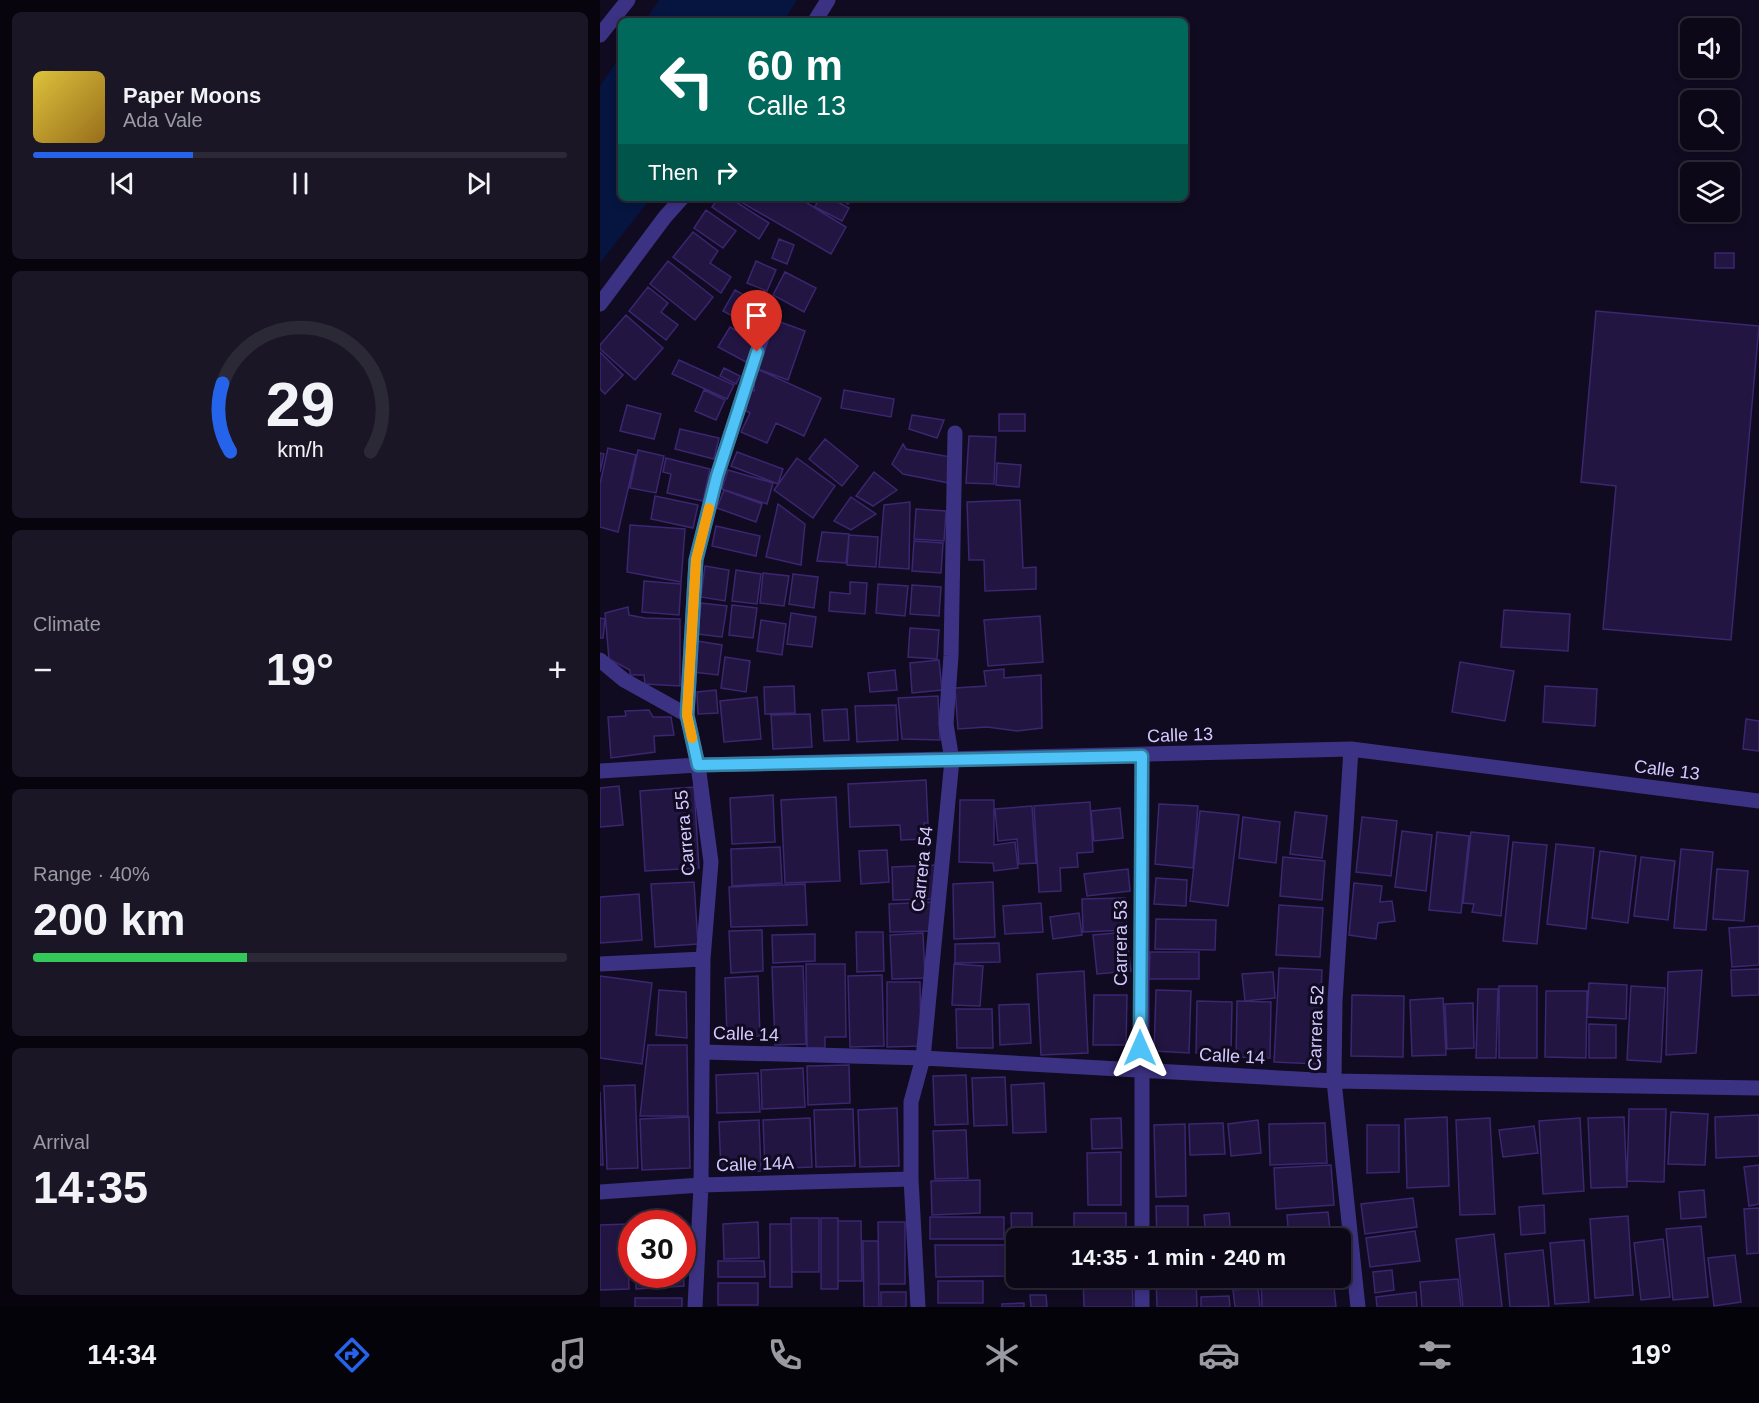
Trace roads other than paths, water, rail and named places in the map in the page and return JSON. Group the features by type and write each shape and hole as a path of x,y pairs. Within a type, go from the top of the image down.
{"street":[{"path":"600,35 628,0"},
{"path":"817,18 828,0"},
{"path":"600,304 664,217 679,201"},
{"name":"Carrera 55","path":"695,1307 701,1185 704,1052 703,959 711,862 698,765 687,715 696,560 717,476 764,331"},
{"name":"Carrera 54","path":"918,1307 911,1179 910,1102 923,1058 952,760 946,724 951,656 955,433"},
{"path":"600,660 624,680 687,715"},
{"name":"Calle 13","path":"600,771 698,765 1142,756 1351,749 1759,801"},
{"name":"Carrera 52","path":"1351,749 1335,1001 1334,1080 1358,1307"},
{"name":"Carrera 53","path":"1142,756 1140,1071 1142,1228"},
{"path":"600,964 703,959"},
{"name":"Calle 14","path":"704,1052 923,1058 1334,1080 1759,1088"},
{"name":"Calle 14A","path":"600,1192 701,1185 911,1179"},
{"path":"1142,1288 1142,1307"}],"water":[{"path":"659,0 797,0 786,18 647,18"},
{"path":"618,59 618,201 649,201 600,263 600,86"}]}
